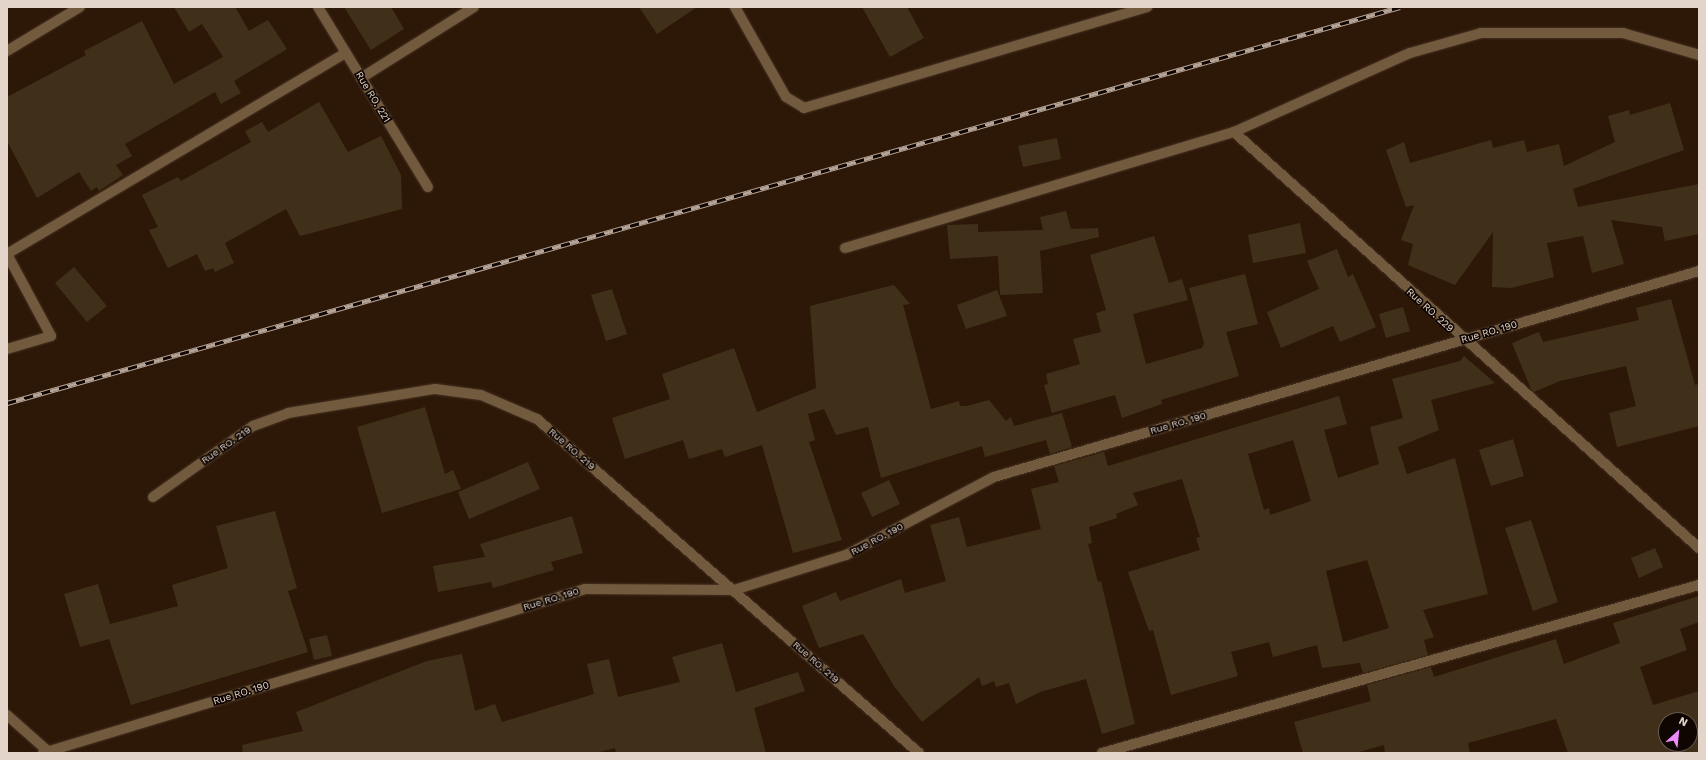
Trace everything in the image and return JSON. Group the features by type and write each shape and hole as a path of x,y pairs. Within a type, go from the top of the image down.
{"street":[{"path":"7,51 80,7"},
{"name":"Rue RO. 221","path":"318,7 428,187"},
{"path":"361,78 474,7"},
{"path":"735,7 786,97 804,108 1147,7"},
{"path":"845,248 1234,132 1410,53 1481,33 1623,33 1699,55"},
{"path":"7,349 51,336 7,254 346,53"},
{"name":"Rue RO. 229","path":"1234,132 1463,340 1699,548"},
{"name":"Rue RO. 190","path":"47,752 584,589 734,590 846,555 994,477 1699,271"},
{"name":"Rue RO. 219","path":"153,497 253,426 288,413 435,389 482,394 537,419 919,753"},
{"path":"1102,753 1699,585"},
{"path":"7,715 47,752"}],"building":[{"path":"174,7 235,7 249,31 268,20 287,49 234,81 241,93 221,104 215,92 125,144 132,156 116,165 123,175 99,191 97,187 91,191 79,172 37,198 7,141 7,97 86,55 84,51 142,21 174,84 223,57 202,24 189,32"},
{"path":"344,7 391,7 404,29 371,50"},
{"path":"639,7 697,7 657,34"},
{"path":"862,7 907,7 924,38 890,57"},
{"path":"319,102 348,152 381,136 401,175 402,209 300,236 286,209 225,243 234,263 215,272 213,268 205,271 197,254 168,268 149,230 158,227 142,195 178,177 181,181 251,142 245,131 262,122 268,132"},
{"path":"1670,103 1684,150 1573,189 1578,207 1699,184 1699,234 1665,241 1662,227 1611,220 1624,264 1592,273 1583,236 1547,243 1554,277 1511,288 1492,287 1493,232 1455,285 1408,265 1413,244 1401,240 1414,205 1406,207 1386,150 1404,142 1410,163 1491,140 1493,148 1524,140 1527,152 1559,144 1564,166 1615,142 1608,116 1629,110 1630,115"},
{"path":"1057,138 1061,159 1023,167 1018,146"},
{"path":"1066,211 1071,229 1098,228 1099,237 1040,251 1043,293 1000,295 998,256 950,259 947,225 978,224 978,232 1043,230 1040,217"},
{"path":"1300,223 1306,253 1253,263 1248,235"},
{"path":"1154,236 1169,283 1182,279 1188,300 1133,314 1146,364 1202,348 1204,343 1189,288 1245,274 1258,324 1226,332 1239,376 1161,400 1162,404 1122,418 1115,395 1052,413 1044,385 1048,384 1046,374 1080,364 1073,339 1101,332 1096,313 1106,310 1090,255"},
{"path":"1337,249 1348,277 1353,274 1376,327 1340,342 1333,326 1281,348 1267,312 1319,289 1307,261"},
{"path":"74,267 107,306 87,322 55,283"},
{"path":"894,285 910,304 903,305 931,409 959,401 960,406 967,406 989,400 1006,421 1011,417 1014,426 1062,413 1072,447 1050,454 1046,440 985,457 982,446 881,478 868,427 836,435 824,409 808,414 815,440 809,442 842,540 793,553 762,445 725,457 722,449 689,459 683,440 625,459 612,418 670,399 662,374 734,348 757,412 816,388 810,306"},
{"path":"612,289 627,334 606,341 591,295"},
{"path":"997,290 1007,316 966,329 957,305"},
{"path":"1671,299 1695,385 1699,384 1699,426 1617,447 1609,413 1636,406 1626,366 1560,381 1534,392 1531,389 1512,343 1539,332 1543,342 1639,320 1636,308"},
{"path":"1403,307 1410,331 1386,338 1379,314"},
{"path":"1464,356 1495,383 1431,400 1439,430 1398,447 1407,474 1455,458 1488,594 1423,610 1434,637 1424,640 1428,655 1363,673 1360,663 1322,668 1317,645 1273,657 1269,642 1231,652 1238,676 1171,695 1153,630 1149,631 1128,572 1200,550 1196,538 1200,537 1182,479 1133,493 1138,505 1116,514 1117,518 1089,527 1092,543 1088,544 1098,582 1101,581 1135,724 1102,734 1086,679 1040,692 1016,704 1009,683 996,687 994,681 982,686 979,677 922,722 894,686 863,634 819,648 802,606 836,592 840,601 901,579 905,593 946,581 930,525 959,517 967,547 1041,529 1031,489 1059,482 1054,466 1104,452 1108,466 1339,396 1347,424 1324,430 1338,478 1379,464 1370,427 1403,418 1392,379 1460,361","holes":["1293,440 1311,501 1270,515 1269,508 1264,510 1248,454","1367,560 1389,628 1343,642 1326,571"]},
{"path":"425,407 445,474 453,470 461,489 382,513 357,427"},
{"path":"1513,439 1524,476 1491,486 1479,450"},
{"path":"528,462 540,489 469,519 458,492"},
{"path":"889,480 900,504 872,517 861,493"},
{"path":"275,511 297,588 288,591 308,652 131,705 109,639 80,647 64,594 98,584 110,624 178,606 172,585 228,568 216,526"},
{"path":"572,516 583,553 551,562 554,570 493,588 491,582 438,592 433,566 485,557 480,544"},
{"path":"1531,520 1558,602 1533,611 1505,528"},
{"path":"1655,548 1663,567 1639,578 1631,558"},
{"path":"1699,596 1699,622 1680,629 1687,650 1640,667 1653,705 1699,691 1699,753 1568,753 1556,719 1468,743 1470,753 1385,753 1384,745 1355,753 1303,753 1294,722 1371,701 1367,685 1431,667 1434,677 1556,639 1564,664 1620,643 1613,623"},
{"path":"327,635 332,656 314,660 309,639"},
{"path":"722,643 736,692 798,672 805,691 754,708 766,753 616,753 615,748 595,753 243,753 242,745 303,731 296,712 427,661 462,654 475,711 495,704 502,722 594,694 587,664 609,659 618,697 680,682 672,657"}],"railway":[{"path":"7,403 1400,7"}]}
